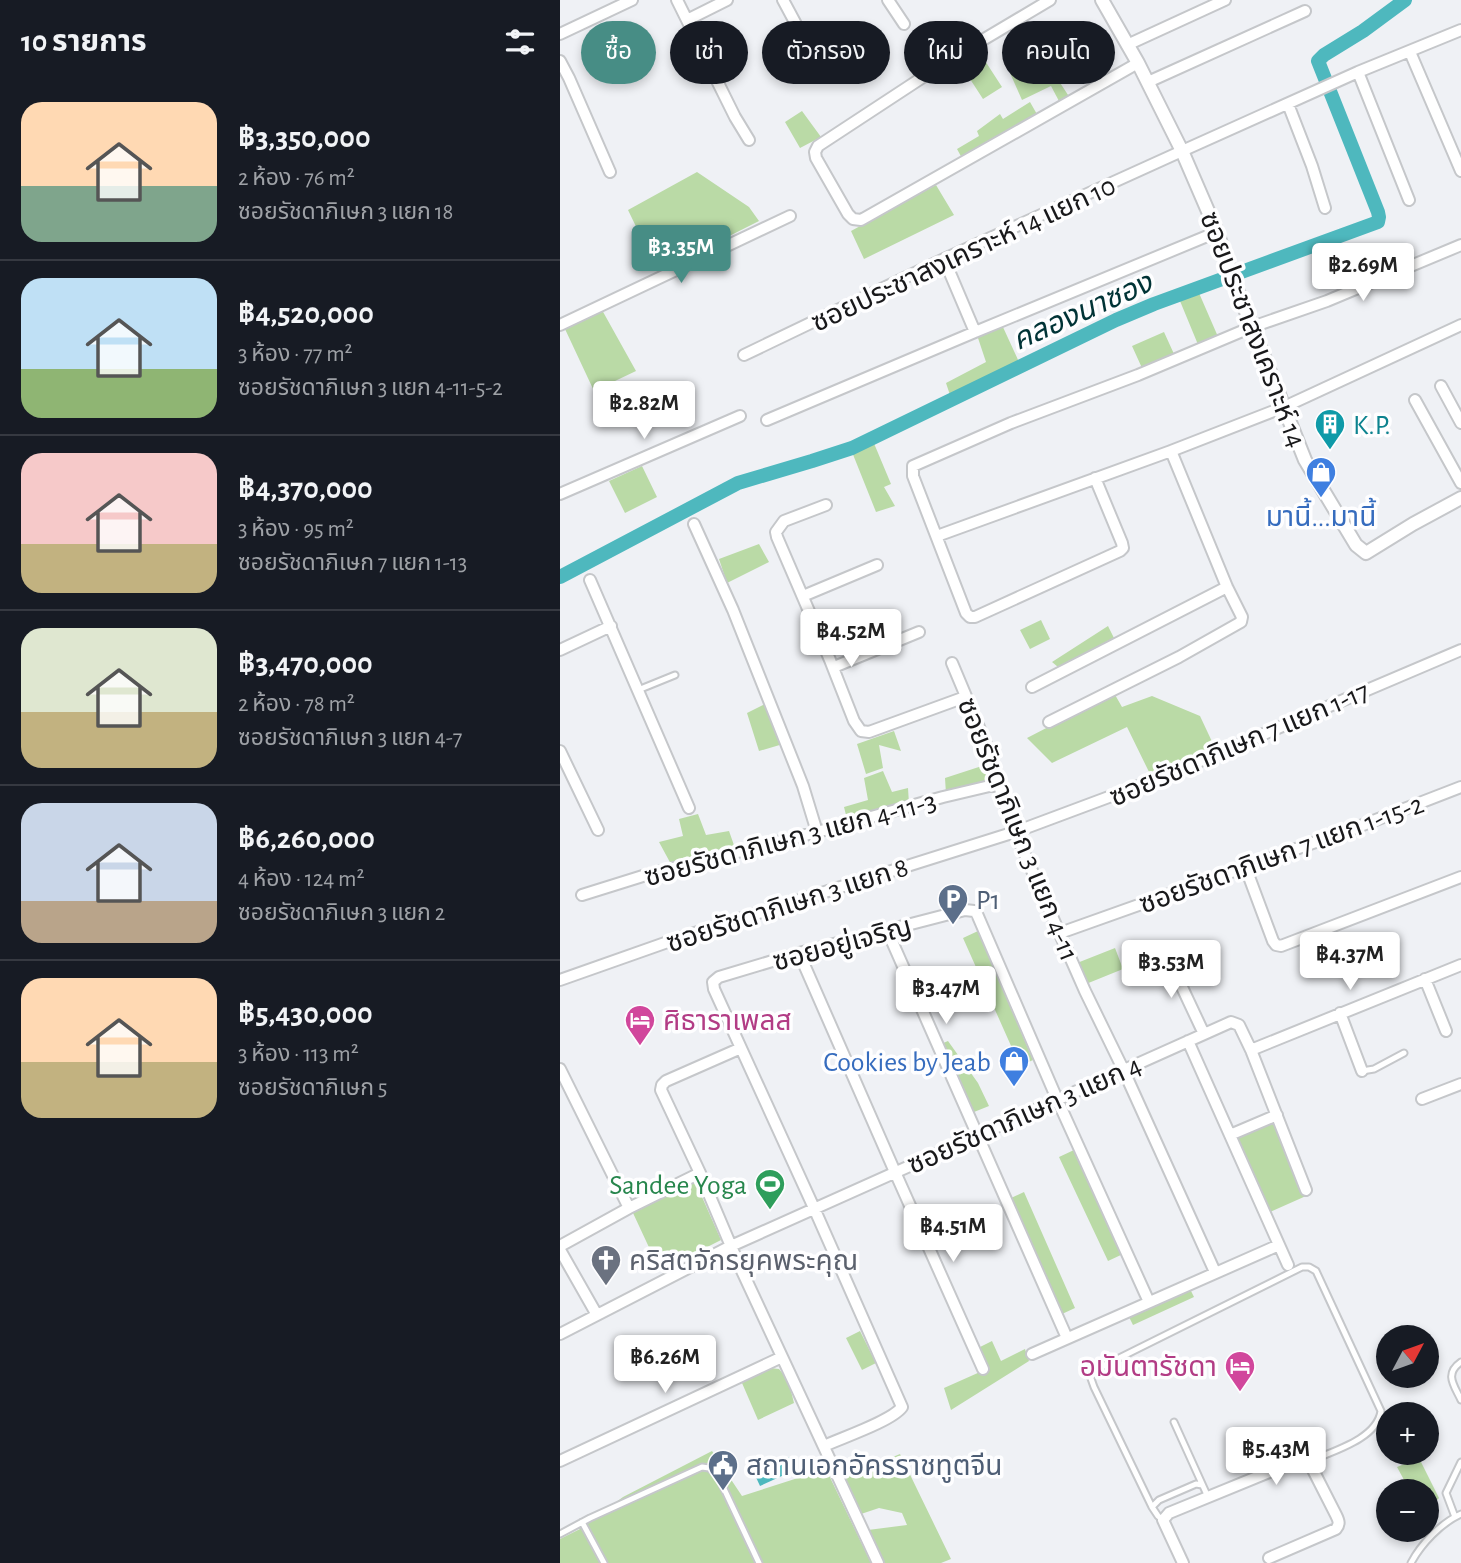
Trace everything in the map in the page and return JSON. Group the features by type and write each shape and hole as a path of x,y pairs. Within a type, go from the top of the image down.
{"street":[{"path":"560,34 632,0"},
{"path":"677,0 749,140"},
{"path":"687,20 727,0"},
{"path":"783,0 794,21"},
{"path":"888,0 904,24"},
{"path":"1050,0 949,60 818,146 816,158 853,219 861,220 1138,63"},
{"name":"ซอยประชาสงเคราะห์ 14","path":"1102,0 1138,63 1182,151 1217,232 1305,460 1356,545 1366,554 1461,498"},
{"path":"1127,45 1225,0"},
{"path":"1148,82 1305,11"},
{"name":"ซอยประชาสงเคราะห์ 14 แยก 10","path":"744,355 1182,151 1358,72 1461,30"},
{"path":"1410,52 1461,171"},
{"path":"560,61 610,172"},
{"path":"1358,72 1409,200"},
{"path":"1288,104 1325,208"},
{"path":"560,325 790,216"},
{"path":"767,421 1217,232"},
{"path":"1095,478 1123,548 970,617 963,606 913,476 913,466 1011,423 1252,327 1327,302 1461,245"},
{"path":"944,260 975,332"},
{"path":"937,536 1171,451 1283,407 1461,325"},
{"path":"1441,386 1457,403 1461,423"},
{"path":"1415,400 1461,483"},
{"path":"560,494 740,416"},
{"path":"1049,722 1179,657 1241,622 1171,451"},
{"path":"826,505 784,521 778,529 777,537 861,731 865,732 965,697"},
{"path":"694,524 733,610 803,786 817,832"},
{"path":"803,596 877,565"},
{"path":"590,580 689,808"},
{"path":"1032,687 1227,587"},
{"path":"560,650 611,626"},
{"path":"834,667 919,632"},
{"name":"ซอยรัชดาภิเษก 7 แยก 1-17","path":"1015,832 1165,776 1461,650"},
{"name":"ซอยรัชดาภิเษก 3 แยก 4-11","path":"952,663 986,744 1015,832 1215,1272"},
{"path":"560,751 598,830"},
{"name":"ซอยรัชดาภิเษก 3 แยก 4-11-3","path":"582,895 646,875 998,785"},
{"name":"ซอยรัชดาภิเษก 7 แยก 1-15-2","path":"1060,933 1355,828 1461,787"},
{"name":"ซอยรัชดาภิเษก 3 แยก 8","path":"563,979 680,938 1015,832"},
{"path":"1245,866 1273,941 1281,946 1461,877"},
{"name":"ซอยอยู่เจริญ","path":"741,1048 714,989 713,982 719,977 887,930 965,910 974,911 1057,1099"},
{"path":"887,930 1068,1338"},
{"path":"799,953 984,1369"},
{"path":"1166,953 1204,1034"},
{"path":"560,964 563,979"},
{"path":"1306,1190 1251,1050 1461,965"},
{"path":"1425,979 1446,1031"},
{"path":"1340,1013 1362,1071"},
{"name":"ซอยรัชดาภิเษก 3 แยก 4","path":"560,1334 731,1246 1228,1023 1239,1025 1251,1050"},
{"path":"1188,1041 1288,1265"},
{"path":"824,1446 887,1418 902,1407 741,1048 666,1081 661,1090 731,1246 878,1563"},
{"path":"560,1069 629,1208"},
{"path":"1422,1099 1461,1084"},
{"path":"1057,1099 1149,1302"},
{"path":"1230,1135 1277,1115"},
{"path":"597,1315 560,1248 629,1208 700,1172"},
{"path":"1032,1354 1279,1244"},
{"path":"560,1461 782,1357"},
{"path":"1183,1563 1163,1520 1169,1513 1307,1458 1339,1521 1338,1525 1336,1529 1269,1558"}],"lane":[{"path":"638,690 675,675"},
{"path":"1362,1071 1374,1069 1404,1052"},
{"path":"1163,1520 1152,1507 1089,1373 1302,1267 1316,1271 1381,1411 1380,1421 1365,1436 1310,1461"},
{"path":"1461,1362 1451,1372 1452,1382 1461,1400"},
{"path":"1174,1422 1208,1497"},
{"path":"1411,1563 1421,1547 1456,1514 1446,1493 1461,1462"},
{"path":"560,1534 702,1467 709,1468 718,1476 760,1563"},
{"path":"1152,1507 1159,1500 1196,1484 1203,1486"},
{"path":"582,1522 604,1563"}],"green space":[{"path":"988,65 1002,87 983,99 973,84 988,84"},
{"path":"1015,84 1061,84 1070,98 1060,103 1051,86 1022,100"},
{"path":"1030,102 1038,116 963,160 957,149 979,136 977,131 1000,114 1003,119"},
{"path":"802,111 821,137 800,148 785,122"},
{"path":"697,172 749,207 759,221 658,272 628,210"},
{"path":"936,185 954,215 864,259 851,231"},
{"path":"1199,293 1219,339 1199,347 1180,301"},
{"path":"602,310 636,371 594,391 565,329"},
{"path":"1002,325 1019,362 950,395 946,383 986,362 977,335"},
{"path":"1164,332 1174,354 1142,368 1132,346"},
{"path":"873,441 891,484 884,487 895,506 876,512 852,452"},
{"path":"642,466 657,497 625,513 609,481"},
{"path":"759,544 769,562 727,583 719,559"},
{"path":"1041,620 1050,639 1030,649 1020,630"},
{"path":"1108,626 1115,640 1058,667 1052,662"},
{"path":"1114,693 1122,707 1152,696 1200,716 1215,748 1151,776 1127,727 1052,763 1027,738"},
{"path":"765,704 783,744 759,751 747,713"},
{"path":"894,731 901,751 879,745 883,768 866,774 857,744"},
{"path":"985,765 992,780 946,794 945,778"},
{"path":"883,771 892,792 908,788 909,804 847,819 844,807 868,800 864,778"},
{"path":"698,814 706,835 729,831 735,848 672,866 659,842 683,836 679,819"},
{"path":"978,931 1033,1060 1020,1066 963,938"},
{"path":"1115,948 1123,969 1086,984 1077,963"},
{"path":"948,1041 978,1083 989,1106 974,1112 941,1044"},
{"path":"1274,1122 1306,1196 1270,1212 1237,1138"},
{"path":"1074,1150 1123,1254 1108,1261 1059,1157"},
{"path":"695,1181 721,1240 660,1271 633,1213"},
{"path":"1024,1192 1075,1308 1062,1314 1011,1198"},
{"path":"1190,1289 1194,1297 1133,1325 1129,1317"},
{"path":"860,1331 876,1363 862,1370 846,1338"},
{"path":"992,1341 1001,1361 1025,1349 1029,1361 951,1410 944,1388 989,1368 980,1347"},
{"path":"770,1368 779,1369 782,1373 794,1403 758,1420 742,1383"},
{"name":"สถานเอกอัครราชทูตจีน","path":"712,1451 742,1496 826,1469 871,1563 560,1563 560,1539 580,1529 623,1497"},
{"path":"900,1454 951,1559 941,1563 884,1563 868,1530 907,1525 902,1513 879,1508 861,1514 842,1478"},
{"path":"1422,1465 1430,1479 1404,1479 1397,1467"}],"water":[{"path":"789,1457 795,1470 760,1486 754,1473"}],"waterway":[{"name":"คลองนาซอง","path":"560,577 738,483 852,448 1116,320 1378,222 1378,212 1318,61 1405,0"}],"place":[{"name":"K.P.","path":"1330,451"},
{"name":"มานี้...มานี้","path":"1321,499"},
{"name":"P1","path":"953,926"},
{"name":"ศิธาราเพลส","path":"640,1047"},
{"name":"Cookies by Jeab","path":"1014,1088"},
{"name":"Sandee Yoga","path":"770,1211"},
{"name":"คริสตจักรยุคพระคุณ","path":"606,1287"},
{"name":"อมันตารัชดา","path":"1240,1393"},
{"name":"สถานเอกอัครราชทูตจีน","path":"723,1492"}]}
